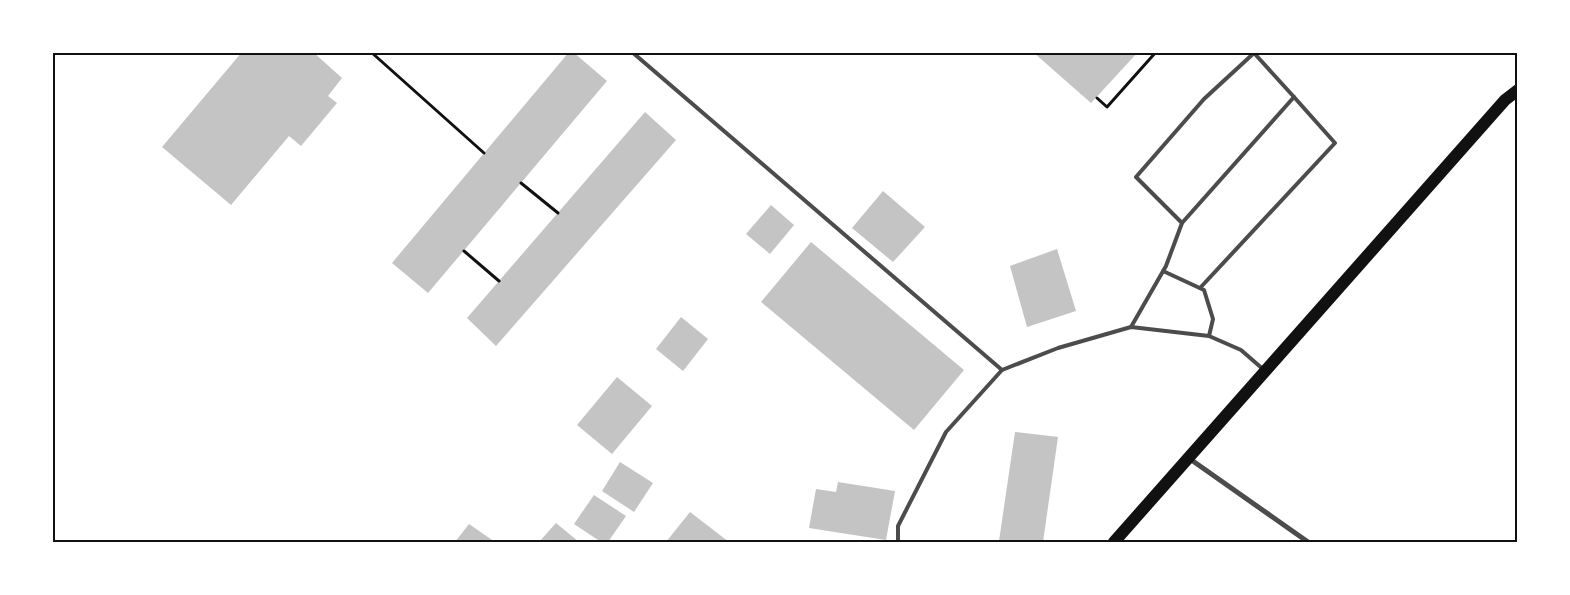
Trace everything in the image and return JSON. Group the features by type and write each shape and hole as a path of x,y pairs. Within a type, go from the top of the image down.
{"main road":[{"path":"1114,542 1190,459 1265,371 1505,100 1518,90"}],"street":[{"path":"1190,459 1308,542"}],"lane":[{"path":"632,52 1002,370"},
{"path":"1182,224 1136,178 1204,99 1254,53 1335,143 1200,288"},
{"path":"1131,328 1163,271 1182,224 1294,97"},
{"path":"1163,271 1204,290 1213,319 1209,336"},
{"path":"898,542 898,526 946,432 1002,370 1058,348 1131,328 1209,336 1241,350 1265,371"}],"path":[{"path":"371,52 484,153"},
{"path":"1097,98 1107,107 1156,52"},
{"path":"521,183 558,213"},
{"path":"464,250 499,281"}],"building":[{"path":"242,52 313,52 342,78 328,96 337,103 301,146 289,136 231,205 162,147"},
{"path":"569,52 573,52 607,81 428,293 392,263"},
{"path":"1033,52 1138,52 1091,103"},
{"path":"645,112 676,140 496,346 467,318"},
{"path":"883,191 925,227 893,262 852,228"},
{"path":"771,205 794,225 770,254 746,234"},
{"path":"811,242 964,370 914,430 761,302"},
{"path":"1057,249 1076,311 1027,327 1010,266"},
{"path":"681,317 708,339 683,371 656,349"},
{"path":"617,377 652,406 612,454 577,425"},
{"path":"1015,432 1058,437 1043,542 999,541"},
{"path":"620,462 653,483 634,512 602,491"},
{"path":"838,482 895,491 886,540 809,528 816,489 836,492"},
{"path":"594,495 626,516 608,542 601,542 574,524"},
{"path":"690,512 729,542 666,542"},
{"path":"556,523 579,542 539,542"},
{"path":"469,524 495,542 455,542"}]}
